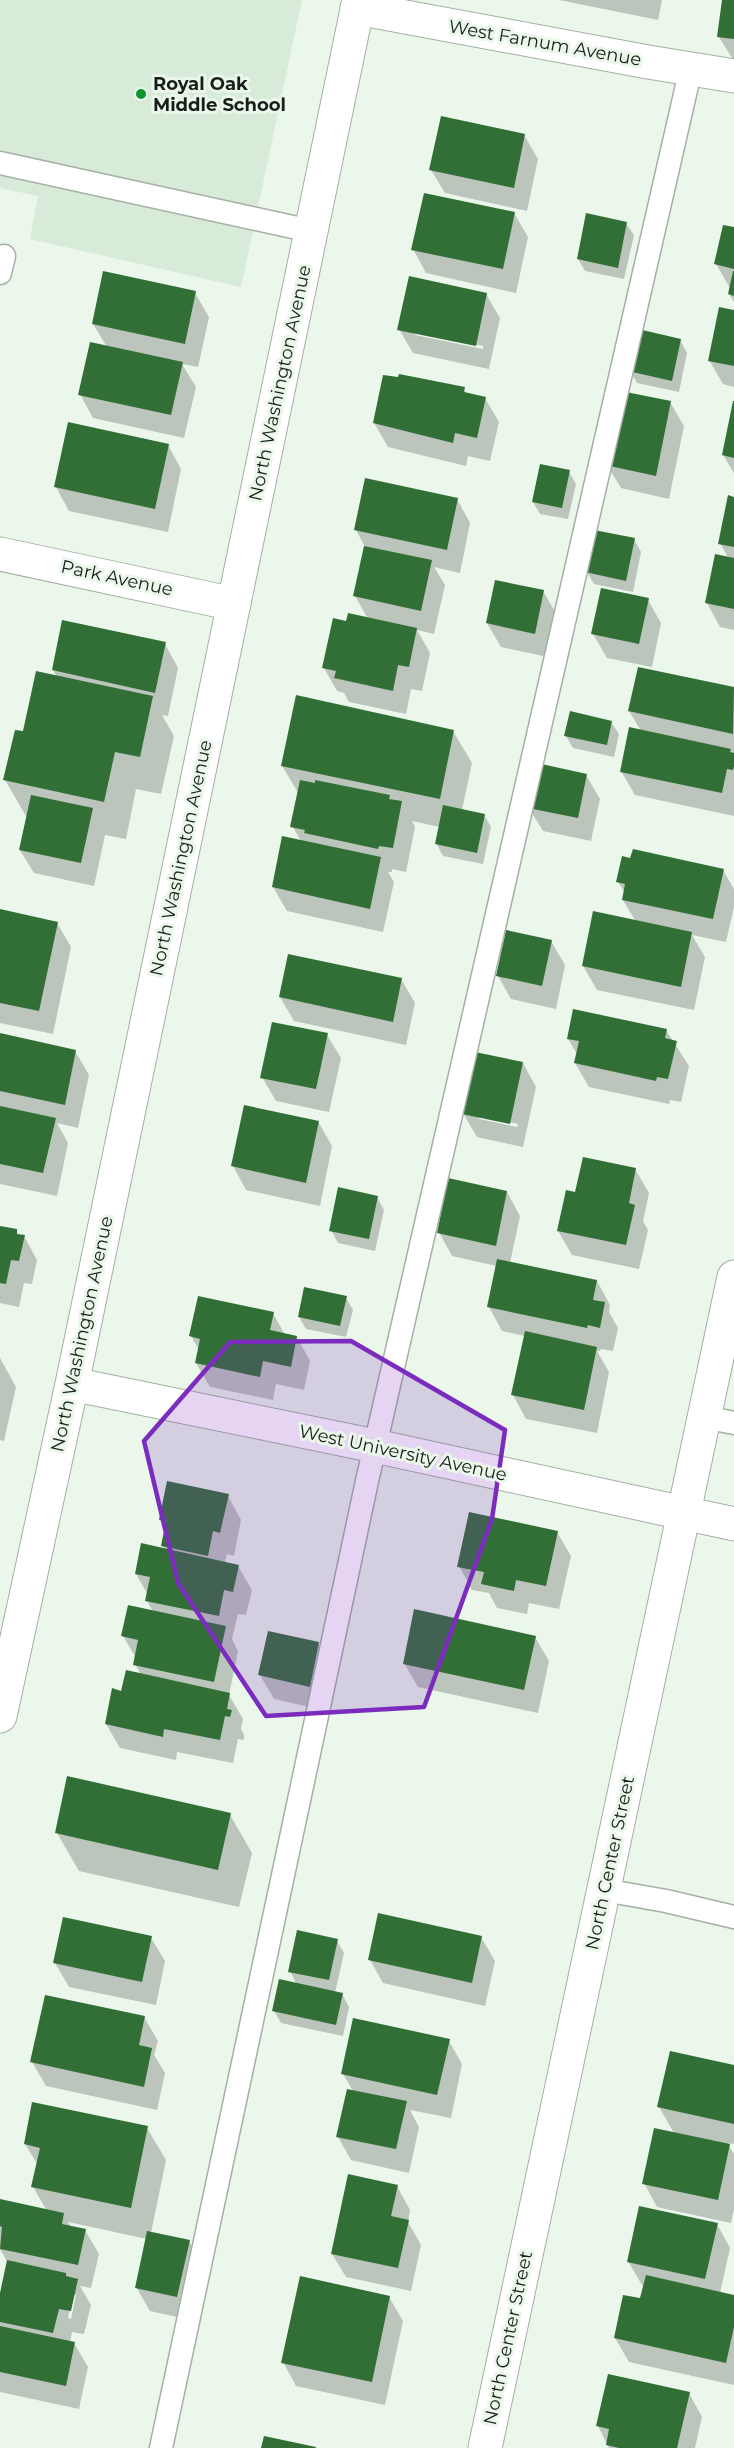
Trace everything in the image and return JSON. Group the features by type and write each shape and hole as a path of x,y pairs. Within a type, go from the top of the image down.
{"street":[{"name":"West Farnum Avenue","path":"358,4 734,76"},
{"name":"North Washington Avenue","path":"0,1716 72,1384 358,4"},
{"name":"Park Avenue","path":"0,554 234,604"},
{"name":"North Center Street","path":"485,2448 684,1512 719,1420 733,1289"},
{"name":"West University Avenue","path":"72,1384 375,1446 734,1524"}],"lane":[{"path":"161,2448 375,1446 691,68"},
{"path":"0,163 312,231"},
{"path":"604,1890 666,1901 734,1917"}],"highlighted area":[{"path":"351,1341 505,1430 492,1519 424,1707 266,1716 178,1583 144,1441 230,1342"}],"shaded area":[{"name":"Royal Oak Middle School","path":"0,0 302,0 241,287 30,239 38,196 0,188"}],"building":[{"path":"722,0 734,0 734,39 717,37"},
{"path":"441,116 525,134 514,188 429,170"},
{"path":"424,193 515,212 503,269 411,250"},
{"path":"586,213 627,222 618,268 577,259"},
{"path":"723,225 734,227 734,269 714,264"},
{"path":"103,271 196,291 185,344 92,324"},
{"path":"734,271 734,296 728,294"},
{"path":"409,276 487,293 476,346 397,330"},
{"path":"719,307 734,310 734,366 708,361"},
{"path":"638,329 681,339 672,381 628,371"},
{"path":"90,342 183,362 171,415 78,395"},
{"path":"399,374 465,387 464,392 486,397 477,438 455,433 453,443 373,423 383,375 398,377"},
{"path":"621,391 671,401 656,476 605,465"},
{"path":"734,401 734,458 722,455"},
{"path":"68,422 169,444 155,509 54,487"},
{"path":"540,464 570,470 562,508 532,502"},
{"path":"365,478 458,498 447,550 354,530"},
{"path":"728,495 734,497 734,547 718,544"},
{"path":"594,530 635,538 626,581 585,572"},
{"path":"364,546 432,560 421,611 353,596"},
{"path":"715,554 734,558 734,609 705,603"},
{"path":"495,580 544,590 535,634 486,623"},
{"path":"601,588 649,598 639,644 591,634"},
{"path":"348,613 417,628 409,667 398,665 393,691 334,678 336,671 322,668 333,618 346,621"},
{"path":"62,620 166,642 155,693 52,670"},
{"path":"638,667 734,687 733,734 628,711"},
{"path":"36,671 153,696 140,757 115,752 104,802 3,780 15,730 23,731"},
{"path":"296,695 454,730 440,799 281,766"},
{"path":"570,711 612,721 607,745 564,736"},
{"path":"629,727 731,749 730,752 734,753 734,766 733,770 727,769 722,793 620,772"},
{"path":"537,763 587,774 578,818 528,808"},
{"path":"300,780 315,783 315,780 390,795 389,799 402,801 393,848 379,846 378,849 304,833 305,830 290,827"},
{"path":"31,795 93,808 81,863 19,850"},
{"path":"443,805 485,814 477,853 435,844"},
{"path":"282,836 381,857 370,909 272,887"},
{"path":"633,849 724,869 713,919 622,900 625,884 616,882 622,856 630,858"},
{"path":"0,909 58,922 39,1011 0,1003"},
{"path":"593,911 692,932 681,987 582,966"},
{"path":"506,930 552,940 542,986 496,976"},
{"path":"288,954 402,978 393,1022 279,997"},
{"path":"573,1009 667,1029 665,1038 677,1041 668,1079 657,1077 656,1081 574,1063 579,1041 567,1039"},
{"path":"272,1022 328,1033 316,1089 260,1078"},
{"path":"0,1033 76,1050 65,1105 0,1091"},
{"path":"475,1052 523,1062 510,1124 462,1114"},
{"path":"244,1105 319,1121 306,1183 231,1166"},
{"path":"0,1106 56,1118 43,1173 0,1164"},
{"path":"583,1157 636,1168 629,1203 635,1205 626,1245 557,1231 566,1190 575,1192"},
{"path":"448,1178 507,1191 496,1246 437,1233"},
{"path":"338,1187 378,1196 369,1239 329,1231"},
{"path":"0,1226 17,1229 17,1234 25,1235 19,1261 11,1260 6,1284 0,1283"},
{"path":"497,1259 597,1280 593,1300 605,1302 600,1328 588,1325 587,1328 487,1307"},
{"path":"304,1287 347,1296 340,1326 298,1317"},
{"path":"198,1296 274,1312 270,1330 297,1336 291,1367 263,1361 260,1377 195,1363 200,1339 189,1336"},
{"path":"525,1331 597,1347 584,1410 511,1395"},
{"path":"167,1481 229,1494 220,1533 213,1531 208,1556 161,1546 166,1521 159,1520"},
{"path":"469,1512 558,1531 546,1586 516,1580 514,1591 481,1584 484,1572 457,1567"},
{"path":"141,1543 239,1565 233,1592 224,1590 219,1616 145,1601 150,1577 135,1574"},
{"path":"128,1605 226,1626 214,1682 133,1665 138,1640 121,1636"},
{"path":"414,1609 536,1636 524,1690 403,1664"},
{"path":"268,1631 319,1642 310,1687 258,1675"},
{"path":"126,1670 230,1693 227,1709 232,1710 230,1717 225,1716 220,1740 164,1729 163,1737 105,1724 112,1688 121,1691"},
{"path":"67,1776 231,1813 218,1870 55,1833"},
{"path":"378,1913 482,1936 472,1983 368,1960"},
{"path":"63,1917 152,1936 142,1982 53,1963"},
{"path":"297,1930 338,1939 329,1980 288,1972"},
{"path":"279,1979 343,1993 336,2025 272,2011"},
{"path":"45,1995 145,2016 139,2045 152,2048 144,2087 30,2062"},
{"path":"353,2018 450,2039 437,2095 341,2074"},
{"path":"670,2051 734,2065 734,2124 657,2107"},
{"path":"347,2089 407,2101 396,2149 336,2137"},
{"path":"32,2102 148,2126 131,2208 31,2187 40,2148 24,2144"},
{"path":"654,2128 730,2144 718,2200 642,2184"},
{"path":"348,2174 398,2185 391,2216 409,2220 398,2268 331,2254"},
{"path":"0,2199 64,2213 62,2224 86,2229 78,2265 0,2249 2,2227 0,2226"},
{"path":"639,2206 718,2223 705,2279 627,2262"},
{"path":"147,2231 190,2240 177,2297 135,2288"},
{"path":"7,2260 66,2273 66,2276 78,2279 71,2311 59,2309 53,2333 0,2322 0,2293"},
{"path":"646,2275 734,2295 734,2327 726,2363 614,2338 623,2295 640,2298"},
{"path":"300,2276 390,2296 372,2382 281,2363"},
{"path":"0,2326 75,2342 66,2386 0,2372"},
{"path":"608,2374 690,2392 677,2448 619,2448 606,2445 609,2429 596,2426"},
{"path":"264,2436 316,2447 316,2448 261,2448"}],"place":[{"name":"Royal Oak Middle School","path":"141,94"}]}
